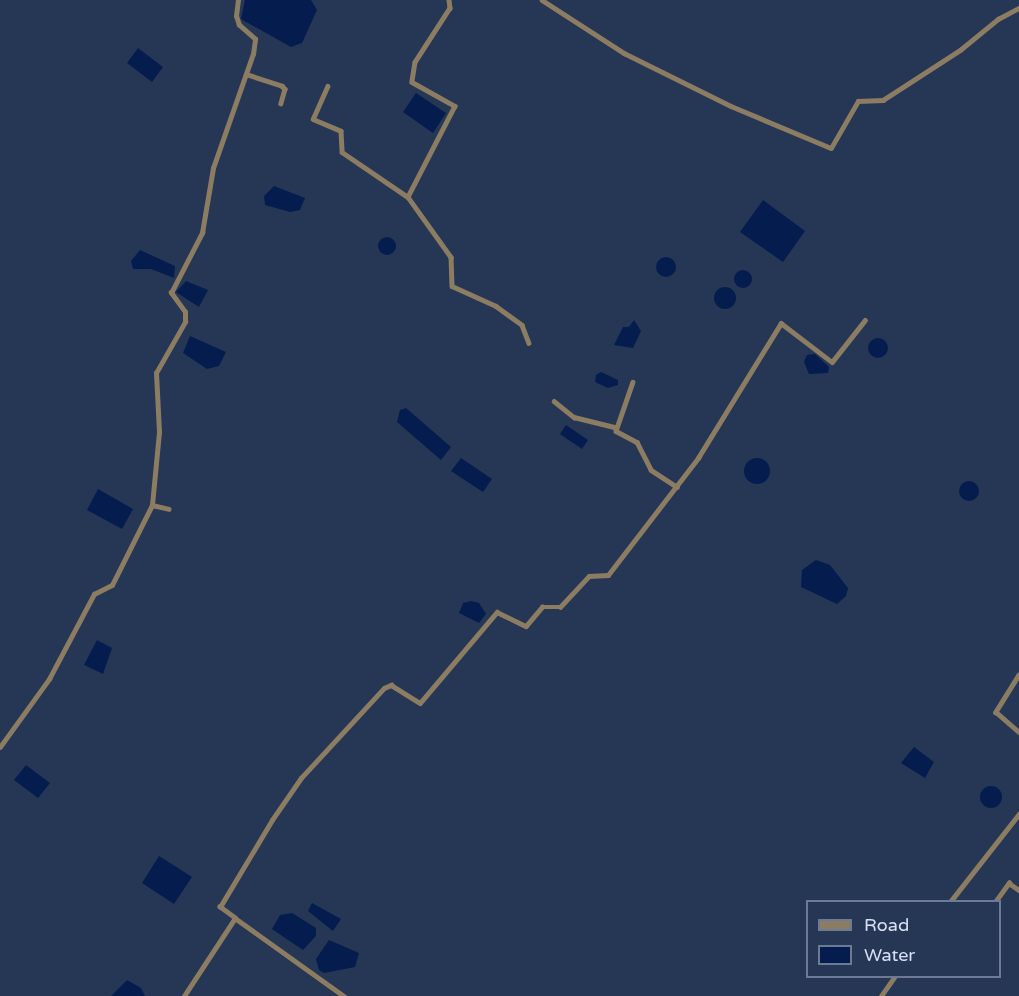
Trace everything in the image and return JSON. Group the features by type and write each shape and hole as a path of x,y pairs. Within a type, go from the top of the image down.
{"street":[{"path":"0,747 49,679 94,594 112,585 152,505 159,432 156,373 185,322 185,312 171,293 202,233 213,168 246,74 255,39 239,26 238,0"},
{"path":"408,197 455,106 412,82 415,62 450,9 449,0"},
{"path":"542,0 624,53 731,106 831,148 858,101 883,100 960,50 998,18 1019,8"},
{"path":"246,74 282,86 285,89 281,103"},
{"path":"328,86 313,119 341,131 342,152 408,197 451,257 452,286 496,306 522,325 529,343"},
{"path":"344,996 220,907 272,820 301,778 384,688 391,685 420,704 497,612 526,626 542,607 560,607 589,576 608,575 677,487 781,323 832,362 865,320"},
{"path":"614,427 633,382"},
{"path":"554,401 574,417 614,427 643,448 651,470 677,487"},
{"path":"152,505 169,509"},
{"path":"1019,675 996,712 1019,732"},
{"path":"952,900 1019,813"},
{"path":"996,900 1009,883 1019,890"},
{"path":"184,996 235,918"},
{"path":"881,996 894,978"}],"water":[{"path":"245,0 311,0 317,10 302,43 291,47 241,19"},
{"path":"138,48 163,67 152,82 127,63"},
{"path":"416,93 446,113 433,133 403,112"},
{"path":"274,186 305,198 300,210 290,212 265,205 264,196"},
{"path":"763,200 805,231 783,262 740,232"},
{"path":"387,237 395,242 396,246 391,254 387,255 379,250 378,246 383,238"},
{"path":"140,250 175,266 174,278 151,269 133,269 131,261"},
{"path":"666,257 673,260 676,267 673,274 666,277 659,274 656,267 659,260"},
{"path":"743,270 749,273 752,279 749,285 743,288 737,285 734,279 737,273"},
{"path":"186,281 208,290 199,307 176,292"},
{"path":"725,287 733,290 736,298 733,306 725,309 717,306 714,298 717,290"},
{"path":"634,320 641,331 633,348 614,345 623,327 629,327"},
{"path":"190,336 226,352 219,366 207,369 183,353"},
{"path":"878,338 885,341 888,348 885,355 878,358 871,355 868,348 871,341"},
{"path":"815,354 829,367 828,373 809,374 804,362 807,355"},
{"path":"601,372 618,380 618,385 608,388 595,382 596,375"},
{"path":"406,408 451,447 441,460 397,422 400,410"},
{"path":"566,425 588,440 582,449 560,434"},
{"path":"461,458 492,479 483,492 451,471"},
{"path":"757,458 766,462 770,471 766,480 757,484 748,480 744,471 748,462"},
{"path":"969,481 976,484 979,491 976,498 969,501 962,498 959,491 962,484"},
{"path":"98,489 133,509 122,529 87,510"},
{"path":"816,560 830,565 848,588 846,596 837,604 801,587 802,570"},
{"path":"471,601 479,603 486,614 479,623 459,613 463,603"},
{"path":"97,640 112,648 103,674 84,665"},
{"path":"914,747 934,762 925,778 901,763"},
{"path":"26,765 50,783 38,798 14,780"},
{"path":"987,786 995,786 1002,793 1002,801 995,808 987,808 980,801 980,793"},
{"path":"159,856 192,877 174,904 142,883"},
{"path":"312,903 341,919 333,931 308,911"},
{"path":"292,913 316,928 316,936 303,950 272,929 280,915"},
{"path":"329,940 359,953 355,967 324,973 319,970 316,959"},
{"path":"127,980 141,988 145,996 111,996"}]}
